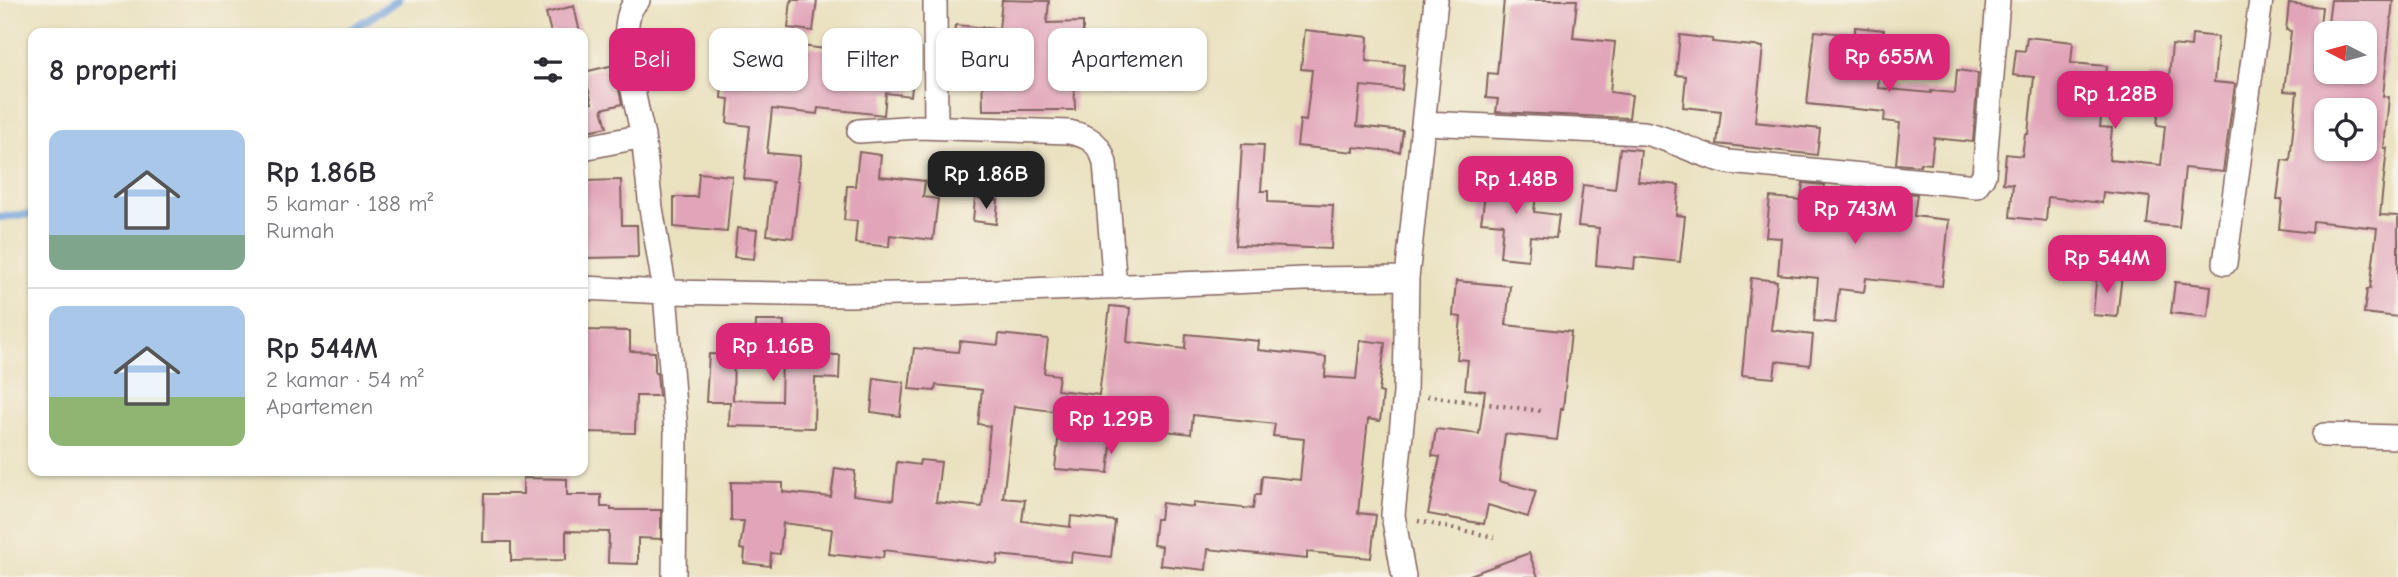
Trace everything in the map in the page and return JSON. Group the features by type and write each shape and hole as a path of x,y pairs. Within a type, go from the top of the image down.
{"street":[{"path":"638,0 627,21 626,44 643,136 651,208 665,292 676,432 674,577"},
{"path":"934,0 936,127"},
{"path":"1404,577 1393,515 1405,393 1407,278 1436,0"},
{"path":"1423,123 1644,133 1656,135 1707,157 1729,162 1976,186 1984,175 1997,0"},
{"path":"2225,263 2261,0"},
{"path":"859,131 936,127 1069,132 1094,141 1102,151 1105,163 1115,287"},
{"path":"588,147 643,136"},
{"path":"588,288 849,295 1305,279 1407,278"},
{"path":"2325,435 2398,437"}],"path":[{"path":"1405,393 1541,411"},
{"path":"1393,515 1494,537"}],"building":[{"path":"791,0 817,0 813,31 808,28 788,28"},
{"path":"1002,0 1049,1 1047,23 1083,22 1083,28 1048,28 1048,91 1075,91 1075,110 983,110 982,91 1034,91 1034,28 999,28"},
{"path":"1504,0 1577,0 1573,38 1615,42 1610,92 1632,95 1629,118 1496,112 1498,99 1486,98 1488,73 1497,74"},
{"path":"2331,0 2393,0 2383,96 2389,97 2380,215 2398,216 2398,317 2364,313 2367,289 2370,289 2377,228 2313,221 2312,233 2279,229 2282,199 2277,199 2282,160 2290,161 2297,92 2284,91 2291,31 2286,30 2289,3 2322,7 2320,21 2314,21 2314,84 2377,84 2377,21 2328,21"},
{"path":"574,6 579,28 550,28 546,13"},
{"path":"956,25 988,28 956,28"},
{"path":"1855,27 1884,30 1878,88 1955,93 1957,70 1978,73 1973,142 1934,138 1931,164 1896,164 1900,123 1884,121 1885,112 1807,104 1815,31 1855,35"},
{"path":"1305,30 1368,37 1366,61 1404,65 1402,90 1361,86 1357,126 1403,131 1400,152 1354,147 1354,152 1297,146 1300,120 1306,121 1312,70 1301,69"},
{"path":"2192,34 2218,37 2214,82 2235,84 2223,172 2185,168 2179,227 2147,224 2150,197 2103,192 2102,203 2048,197 2046,221 2010,217 2013,184 2003,183 2006,154 2022,156 2025,134 2028,134 2034,77 2013,75 2016,50 2025,51 2027,37 2073,42 2071,63 2107,66 2100,127 2112,128 2109,160 2161,165 2165,126 2157,125 2159,107 2145,105 2148,75 2169,77 2172,45 2191,47"},
{"path":"1680,35 1713,39 1712,42 1763,47 1755,122 1820,129 1817,155 1717,144 1721,111 1683,107 1686,76 1676,75"},
{"path":"808,47 822,49 822,91 912,91 911,96 886,93 884,115 818,108 817,114 772,109 767,153 800,156 793,238 767,235 773,182 744,179 750,126 727,123 729,99 721,98 722,91 808,91"},
{"path":"609,66 609,91 619,91 622,104 602,109 607,127 588,131 588,104 592,103 588,71"},
{"path":"1242,144 1264,145 1261,191 1268,191 1268,202 1333,205 1331,249 1236,245"},
{"path":"1620,148 1641,150 1638,181 1679,185 1676,215 1685,216 1680,262 1635,257 1634,269 1596,265 1599,228 1578,226 1583,185 1615,189"},
{"path":"859,152 881,155 879,176 925,181 923,197 938,199 933,240 890,235 889,247 855,243 857,221 844,220 847,186 855,186"},
{"path":"699,173 732,176 727,232 674,227 674,197 697,197"},
{"path":"1488,174 1519,178 1517,192 1536,194 1534,212 1559,215 1556,238 1530,236 1528,260 1500,257 1503,224 1481,222"},
{"path":"621,180 622,225 637,225 638,257 588,258 588,181"},
{"path":"1803,183 1825,185 1823,204 1843,206 1841,220 1888,225 1891,192 1917,194 1914,216 1949,220 1942,286 1866,278 1864,292 1839,289 1835,323 1814,321 1818,278 1778,274 1781,238 1766,237 1770,197 1801,200"},
{"path":"975,198 998,200 996,224 973,221"},
{"path":"737,228 757,230 754,259 734,257"},
{"path":"2097,272 2122,275 2117,317 2093,315"},
{"path":"1751,278 1777,281 1771,330 1813,335 1810,365 1776,361 1774,378 1742,375"},
{"path":"1456,281 1510,286 1506,325 1571,332 1557,440 1505,434 1499,481 1536,491 1528,517 1488,505 1484,524 1428,514 1440,457 1432,456 1436,429 1479,434 1485,391 1465,389 1468,360 1457,359 1461,317 1453,316"},
{"path":"2175,282 2211,286 2208,317 2171,313"},
{"path":"1110,306 1130,308 1127,342 1185,349 1186,334 1259,341 1258,350 1326,357 1325,377 1356,379 1360,340 1385,343 1379,392 1383,393 1380,421 1368,419 1358,513 1376,515 1371,558 1307,552 1307,559 1208,549 1206,570 1160,565 1162,546 1153,545 1156,519 1160,519 1162,503 1253,509 1255,495 1260,495 1262,476 1300,480 1304,439 1273,436 1275,424 1193,415 1191,434 1113,425 1108,473 1055,469 1061,412 1014,406 1003,498 1025,500 1022,521 1070,527 1071,516 1115,521 1111,557 1072,552 1071,562 998,555 997,564 884,550 883,558 855,557 829,554 832,529 783,523 780,554 771,553 770,566 744,563 745,550 740,549 744,521 731,521 731,482 783,483 783,492 831,497 835,468 855,471 853,495 893,500 897,462 919,465 920,460 941,462 936,502 982,507 990,426 978,424 982,390 936,385 935,391 909,389 914,348 958,352 960,341 998,345 999,334 1048,339 1044,373 1059,375 1057,390 1099,395"},
{"path":"756,321 784,321 784,354 840,355 839,379 815,378 814,428 729,426 730,402 706,402 709,354 734,355 733,400 781,401 782,358 755,358"},
{"path":"588,330 630,331 630,351 655,352 659,396 636,396 635,433 588,432"},
{"path":"874,378 904,382 900,416 871,412"},
{"path":"523,478 567,479 567,495 601,495 601,507 611,507 611,510 661,510 661,539 638,538 638,564 608,563 609,532 566,531 566,560 511,561 511,542 483,542 484,494 523,494"},
{"path":"1529,553 1538,577 1470,577 1470,575"}],"waterway":[{"path":"354,28 398,0"},
{"path":"0,217 28,214"}]}
